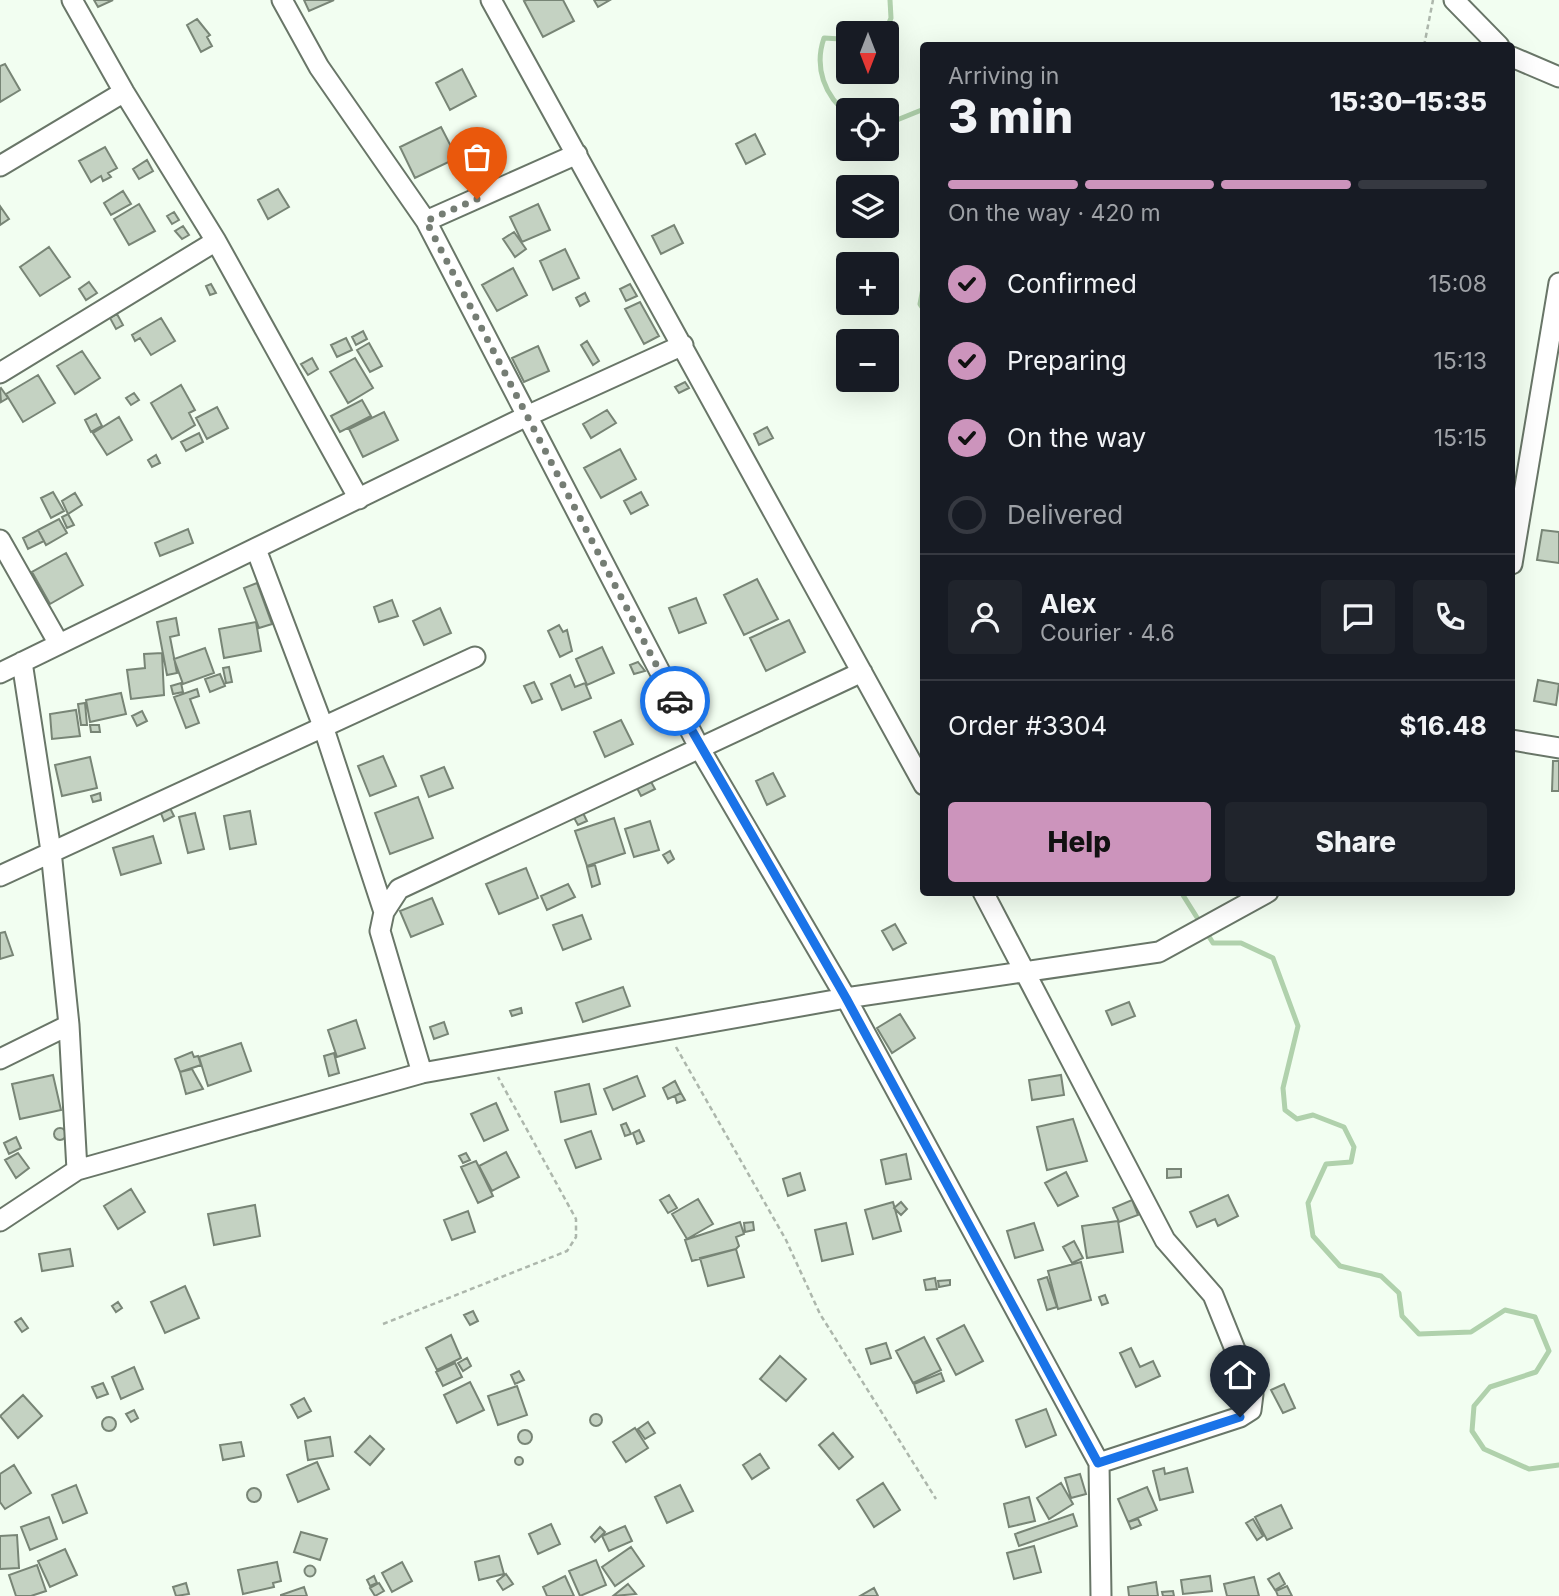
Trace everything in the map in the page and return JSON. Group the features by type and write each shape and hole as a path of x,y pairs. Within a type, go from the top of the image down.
{"street":[{"path":"72,0 124,92 216,241 359,499"},
{"path":"282,0 319,67 426,221 701,749 846,998 1098,1463 1101,1596"},
{"path":"491,0 920,778"},
{"path":"1454,0 1495,42"},
{"path":"1515,58 1559,77"},
{"path":"0,166 124,92"},
{"path":"426,221 577,154"},
{"path":"0,373 216,241"},
{"path":"1515,546 1559,283"},
{"path":"0,673 527,416 683,345"},
{"path":"0,540 59,644"},
{"path":"256,549 323,726 384,912"},
{"path":"0,876 475,657"},
{"path":"22,662 51,851 69,1025 77,1170"},
{"path":"422,1073 380,931 384,912 399,889 862,672"},
{"path":"1515,741 1559,748"},
{"path":"985,896 1165,1240 1213,1295 1252,1394 1251,1410 1240,1417 1098,1463"},
{"path":"0,1221 77,1170 422,1073 846,998 1159,952 1261,896"},
{"path":"0,1059 69,1025"}],"path":[{"path":"1425,42 1433,0"},
{"path":"667,1030 786,1240 820,1314 936,1499"},
{"path":"383,1324 567,1251 576,1237 576,1219 489,1061"}],"building":[{"path":"94,0 113,0 98,7"},
{"path":"304,0 334,0 309,11"},
{"path":"563,0 574,21 543,37 524,1"},
{"path":"594,0 610,0 598,7"},
{"path":"197,19 210,35 207,37 212,46 201,52 187,25"},
{"path":"5,64 20,90 0,102 0,66"},
{"path":"462,69 476,96 450,110 436,83"},
{"path":"441,127 457,158 415,178 400,147"},
{"path":"755,134 765,154 746,164 736,144"},
{"path":"105,147 117,168 108,173 111,177 103,181 101,176 91,182 79,161"},
{"path":"147,160 153,171 139,179 133,169"},
{"path":"278,189 289,207 268,219 258,200"},
{"path":"123,191 131,204 111,215 104,203"},
{"path":"139,204 155,231 129,245 114,219"},
{"path":"538,204 550,230 522,242 510,217"},
{"path":"0,206 9,219 0,225"},
{"path":"174,212 179,220 172,224 167,216"},
{"path":"674,225 683,243 661,254 652,236"},
{"path":"183,226 189,235 182,239 175,231"},
{"path":"514,232 526,249 515,257 503,239"},
{"path":"49,247 70,277 40,296 20,267"},
{"path":"565,249 579,278 553,290 540,261"},
{"path":"513,268 527,295 497,311 482,285"},
{"path":"89,282 97,293 86,300 79,289"},
{"path":"211,284 216,293 210,295 206,286"},
{"path":"630,284 637,296 626,301 620,289"},
{"path":"585,293 589,301 580,306 576,298"},
{"path":"640,302 659,336 644,344 625,309"},
{"path":"117,314 123,325 116,329 110,318"},
{"path":"161,318 175,341 151,355 140,338 135,341 132,335"},
{"path":"363,331 367,339 356,345 352,337"},
{"path":"346,338 352,350 337,357 331,345"},
{"path":"587,341 599,361 593,365 581,345"},
{"path":"369,343 382,366 370,372 357,350"},
{"path":"538,346 549,371 524,382 512,358"},
{"path":"82,351 100,378 75,394 57,366"},
{"path":"312,358 318,369 308,375 301,364"},
{"path":"355,358 373,388 348,403 330,372"},
{"path":"38,375 55,403 23,422 6,394"},
{"path":"685,382 689,388 679,393 675,387"},
{"path":"181,385 195,410 189,413 195,425 172,439 151,403"},
{"path":"0,389 8,398 1,402"},
{"path":"134,393 139,400 131,405 126,398"},
{"path":"362,400 371,416 340,432 331,416"},
{"path":"217,407 228,428 207,439 196,418"},
{"path":"607,410 616,423 591,438 583,424"},
{"path":"384,412 398,440 363,457 349,429"},
{"path":"96,414 102,426 91,432 85,420"},
{"path":"119,417 132,440 107,455 93,433"},
{"path":"767,427 773,438 759,445 754,434"},
{"path":"199,433 203,442 186,451 181,442"},
{"path":"620,449 636,479 601,498 584,468"},
{"path":"156,455 160,463 152,467 148,460"},
{"path":"53,492 64,511 51,518 41,498"},
{"path":"641,492 648,505 631,514 624,501"},
{"path":"75,493 82,505 68,514 62,501"},
{"path":"68,514 74,525 67,528 62,517"},
{"path":"59,519 67,533 46,545 38,530"},
{"path":"188,529 193,543 160,556 155,543"},
{"path":"38,530 44,541 28,549 23,538"},
{"path":"1542,530 1559,532 1559,563 1537,560"},
{"path":"66,553 83,585 50,604 32,572"},
{"path":"757,579 778,619 744,635 724,595"},
{"path":"257,583 272,624 259,628 244,588"},
{"path":"696,598 706,623 679,633 669,608"},
{"path":"392,600 398,616 379,622 374,607"},
{"path":"440,608 451,633 424,645 413,621"},
{"path":"176,618 179,635 170,637 177,673 167,675 157,622"},
{"path":"789,620 805,652 766,671 750,638"},
{"path":"256,622 261,651 224,658 219,629"},
{"path":"559,625 563,632 567,630 572,651 560,657 548,631"},
{"path":"602,647 614,673 587,685 576,659"},
{"path":"205,648 214,673 183,684 174,659"},
{"path":"162,653 164,695 131,699 127,670 145,668 144,654"},
{"path":"638,662 645,671 634,674 630,665"},
{"path":"229,667 232,682 226,683 223,668"},
{"path":"220,674 225,686 210,692 205,679"},
{"path":"570,675 575,687 585,683 591,698 562,710 551,684"},
{"path":"1538,680 1559,684 1556,705 1534,701"},
{"path":"534,682 542,699 532,703 524,686"},
{"path":"181,683 183,692 173,694 171,686"},
{"path":"197,689 199,696 190,699 199,723 186,728 174,697"},
{"path":"121,693 126,714 90,722 86,700"},
{"path":"85,703 87,725 81,725 78,704"},
{"path":"76,710 80,736 52,739 50,714"},
{"path":"142,711 147,721 137,726 132,716"},
{"path":"621,720 633,744 605,757 594,732"},
{"path":"90,725 99,725 100,732 91,732"},
{"path":"383,756 396,786 370,796 358,766"},
{"path":"90,757 97,788 62,796 55,765"},
{"path":"1553,761 1559,761 1559,791 1552,791"},
{"path":"444,767 453,788 429,797 421,776"},
{"path":"773,773 785,796 767,805 756,781"},
{"path":"650,780 655,789 641,796 636,786"},
{"path":"100,793 101,800 93,802 91,796"},
{"path":"418,797 433,838 390,854 375,813"},
{"path":"169,806 174,816 164,821 160,811"},
{"path":"250,811 256,844 230,849 224,816"},
{"path":"582,811 587,821 578,825 573,816"},
{"path":"195,813 204,849 188,853 179,817"},
{"path":"614,818 625,853 587,866 575,831"},
{"path":"650,821 659,850 634,857 625,829"},
{"path":"153,836 161,863 121,875 113,848"},
{"path":"670,851 674,859 668,863 663,855"},
{"path":"595,865 600,884 592,887 587,867"},
{"path":"526,868 538,898 499,914 486,884"},
{"path":"568,884 575,897 547,910 541,896"},
{"path":"432,898 443,924 411,937 400,911"},
{"path":"582,915 591,939 563,950 553,925"},
{"path":"895,924 906,943 893,950 882,931"},
{"path":"5,932 13,955 0,959 0,933"},
{"path":"623,987 630,1006 583,1022 576,1003"},
{"path":"1129,1002 1135,1016 1112,1025 1106,1011"},
{"path":"521,1008 522,1013 512,1016 510,1011"},
{"path":"900,1014 915,1038 892,1053 877,1028"},
{"path":"356,1020 365,1048 337,1057 328,1030"},
{"path":"444,1022 448,1034 434,1039 430,1027"},
{"path":"241,1043 251,1071 208,1086 199,1057"},
{"path":"192,1052 194,1057 198,1056 201,1065 180,1072 175,1059"},
{"path":"334,1053 339,1073 329,1076 324,1056"},
{"path":"192,1069 203,1089 186,1094 180,1072"},
{"path":"53,1075 61,1110 20,1119 12,1084"},
{"path":"1061,1075 1064,1095 1032,1100 1029,1080"},
{"path":"637,1076 645,1096 613,1110 604,1089"},
{"path":"675,1081 681,1093 668,1099 663,1088"},
{"path":"589,1084 596,1114 561,1122 555,1092"},
{"path":"681,1093 685,1100 677,1103 675,1096"},
{"path":"496,1103 508,1130 484,1141 471,1114"},
{"path":"1073,1119 1087,1161 1047,1170 1037,1127"},
{"path":"626,1123 631,1134 625,1136 621,1125"},
{"path":"60,1128 66,1134 60,1140 54,1134"},
{"path":"639,1130 644,1141 637,1144 633,1133"},
{"path":"591,1131 601,1159 576,1168 565,1140"},
{"path":"16,1137 21,1148 9,1154 4,1143"},
{"path":"506,1152 519,1177 492,1191 479,1166"},
{"path":"18,1153 29,1168 16,1178 5,1160"},
{"path":"466,1153 470,1160 463,1163 459,1156"},
{"path":"906,1154 911,1179 886,1184 881,1160"},
{"path":"476,1161 493,1196 478,1203 461,1167"},
{"path":"1167,1169 1181,1169 1181,1177 1167,1178"},
{"path":"1066,1172 1078,1196 1058,1206 1045,1183"},
{"path":"800,1173 805,1190 788,1196 783,1179"},
{"path":"131,1189 145,1212 118,1229 104,1206"},
{"path":"669,1195 677,1208 668,1213 660,1200"},
{"path":"1228,1195 1238,1216 1218,1226 1215,1219 1197,1227 1190,1212"},
{"path":"698,1199 713,1224 687,1239 672,1214"},
{"path":"1132,1200 1138,1215 1119,1222 1113,1208"},
{"path":"893,1202 901,1231 873,1239 865,1210"},
{"path":"901,1202 907,1209 901,1215 894,1208"},
{"path":"255,1205 260,1236 214,1245 208,1214"},
{"path":"468,1211 475,1232 452,1240 444,1220"},
{"path":"1118,1221 1123,1252 1087,1258 1082,1226"},
{"path":"740,1222 744,1234 736,1237 739,1246 736,1249 692,1261 685,1240"},
{"path":"753,1222 754,1230 745,1232 744,1223"},
{"path":"846,1223 853,1254 822,1261 815,1230"},
{"path":"1034,1223 1043,1250 1015,1258 1007,1231"},
{"path":"1074,1241 1083,1258 1072,1263 1063,1247"},
{"path":"70,1249 73,1266 42,1271 39,1254"},
{"path":"736,1249 744,1277 708,1286 700,1258"},
{"path":"1081,1262 1091,1300 1058,1309 1048,1271"},
{"path":"1047,1277 1057,1307 1047,1310 1038,1280"},
{"path":"935,1278 937,1289 926,1290 924,1280"},
{"path":"950,1280 950,1285 939,1287 938,1281"},
{"path":"185,1286 199,1318 165,1333 151,1302"},
{"path":"1105,1295 1108,1303 1102,1305 1099,1297"},
{"path":"118,1302 122,1308 116,1312 112,1306"},
{"path":"473,1311 478,1321 470,1325 464,1315"},
{"path":"21,1318 28,1328 22,1332 15,1322"},
{"path":"964,1325 983,1361 956,1375 937,1339"},
{"path":"451,1335 461,1358 437,1370 426,1348"},
{"path":"924,1337 941,1370 913,1383 896,1351"},
{"path":"886,1343 891,1358 871,1364 866,1349"},
{"path":"1131,1348 1140,1367 1153,1361 1160,1376 1136,1387 1120,1353"},
{"path":"780,1356 806,1379 786,1401 760,1379"},
{"path":"467,1358 471,1366 463,1371 458,1363"},
{"path":"455,1363 462,1377 443,1386 436,1372"},
{"path":"134,1367 143,1389 121,1399 112,1377"},
{"path":"519,1371 524,1380 515,1384 511,1375"},
{"path":"941,1373 944,1381 917,1393 914,1384"},
{"path":"470,1382 484,1410 457,1423 444,1395"},
{"path":"103,1383 108,1394 97,1398 92,1387"},
{"path":"1284,1384 1295,1408 1283,1413 1271,1390"},
{"path":"517,1386 527,1415 498,1425 488,1396"},
{"path":"23,1395 42,1416 18,1438 0,1416"},
{"path":"304,1398 311,1411 298,1418 291,1405"},
{"path":"1046,1409 1056,1435 1026,1447 1016,1420"},
{"path":"134,1410 138,1418 131,1422 126,1414"},
{"path":"591,1415 601,1415 601,1425 591,1425"},
{"path":"109,1417 114,1419 114,1429 109,1431 104,1429 102,1424 104,1419"},
{"path":"648,1422 655,1433 645,1439 638,1429"},
{"path":"635,1428 648,1448 626,1462 613,1442"},
{"path":"525,1430 530,1432 530,1442 525,1444 520,1442 518,1437 520,1432"},
{"path":"833,1433 853,1457 839,1469 819,1445"},
{"path":"370,1436 384,1449 370,1465 355,1452"},
{"path":"330,1437 333,1456 308,1460 305,1441"},
{"path":"241,1442 244,1456 223,1460 220,1445"},
{"path":"760,1454 769,1468 752,1479 743,1465"},
{"path":"519,1457 523,1461 519,1465 515,1461"},
{"path":"317,1462 329,1489 298,1502 287,1475"},
{"path":"14,1465 31,1493 5,1509 0,1502 0,1474"},
{"path":"1164,1468 1165,1474 1187,1468 1193,1492 1160,1500 1153,1471"},
{"path":"1080,1474 1086,1494 1071,1498 1065,1478"},
{"path":"883,1483 900,1510 874,1527 857,1500"},
{"path":"1061,1483 1073,1504 1049,1519 1037,1498"},
{"path":"76,1485 87,1513 63,1523 52,1495"},
{"path":"680,1485 693,1511 667,1523 655,1497"},
{"path":"1147,1487 1157,1510 1128,1522 1118,1499"},
{"path":"251,1488 257,1488 261,1495 257,1502 251,1502 247,1498 247,1492"},
{"path":"1029,1497 1035,1521 1009,1527 1004,1504"},
{"path":"1281,1505 1292,1528 1267,1540 1255,1517"},
{"path":"1073,1514 1077,1526 1019,1546 1015,1534"},
{"path":"49,1517 57,1539 30,1550 21,1527"},
{"path":"1138,1519 1141,1525 1131,1529 1128,1522"},
{"path":"1253,1519 1263,1536 1257,1540 1246,1523"},
{"path":"551,1524 560,1544 538,1554 529,1534"},
{"path":"625,1526 632,1541 609,1551 602,1536"},
{"path":"600,1527 605,1532 595,1542 591,1537"},
{"path":"301,1532 327,1539 320,1560 294,1552"},
{"path":"17,1535 19,1568 0,1569 0,1536"},
{"path":"1034,1546 1041,1572 1014,1579 1007,1553"},
{"path":"631,1547 644,1566 615,1586 602,1567"},
{"path":"65,1549 77,1575 50,1587 38,1561"},
{"path":"499,1556 504,1574 479,1580 475,1562"},
{"path":"596,1560 606,1585 580,1596 569,1571"},
{"path":"277,1562 281,1581 273,1583 274,1587 243,1594 238,1570"},
{"path":"402,1562 412,1581 392,1592 382,1573"},
{"path":"37,1565 46,1591 31,1596 16,1596 9,1575"},
{"path":"310,1565 316,1571 310,1577 304,1571"},
{"path":"1279,1573 1285,1584 1275,1590 1268,1579"},
{"path":"506,1574 513,1584 503,1590 497,1581"},
{"path":"374,1576 377,1583 370,1586 367,1580"},
{"path":"565,1576 574,1596 547,1596 543,1587"},
{"path":"1210,1576 1212,1591 1183,1594 1181,1580"},
{"path":"1254,1577 1259,1596 1227,1596 1224,1584"},
{"path":"1156,1582 1158,1596 1129,1596 1128,1587"},
{"path":"186,1583 189,1594 176,1596 173,1587"},
{"path":"379,1583 384,1591 375,1596 370,1588"},
{"path":"628,1584 636,1594 613,1596"},
{"path":"1287,1586 1292,1596 1278,1596 1276,1591"},
{"path":"304,1587 307,1596 281,1596 281,1595"},
{"path":"874,1588 878,1596 860,1596"},
{"path":"1173,1591 1174,1596 1163,1596 1162,1592"}],"waterway":[{"path":"890,0 890,21"},
{"path":"836,39 824,38 820,60 823,80 836,102"},
{"path":"899,119 920,111"},
{"path":"1184,896 1213,943 1241,943 1273,958 1298,1026 1283,1088 1285,1110 1297,1119 1313,1115 1344,1127 1354,1147 1351,1162 1326,1164 1308,1203 1313,1236 1340,1266 1381,1276 1399,1293 1402,1316 1419,1334 1471,1332 1505,1310 1535,1317 1549,1351 1536,1372 1490,1387 1474,1406 1472,1431 1484,1449 1529,1469 1559,1465"}],"way so far":[{"path":"477,199 426,221 675,701"}],"route":[{"path":"675,701 846,998 1098,1463 1240,1417"}]}
